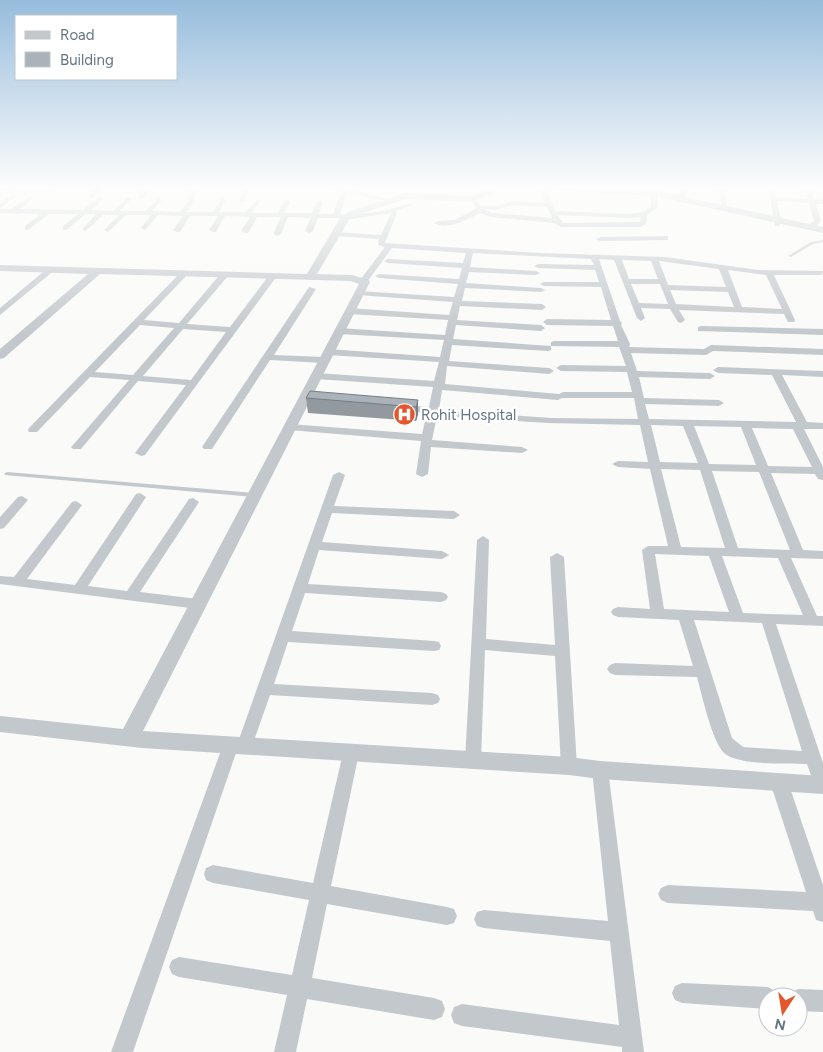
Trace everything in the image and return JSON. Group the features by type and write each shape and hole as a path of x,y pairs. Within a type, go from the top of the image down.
{"street":[{"path":"310,277 335,236"},
{"path":"383,237 382,244 390,246 470,251 597,263"},
{"path":"639,238 665,259"},
{"path":"600,239 665,238"},
{"path":"129,738 290,427 308,400 316,376 349,311 390,246"},
{"path":"422,474 427,440 444,361 470,251"},
{"path":"618,258 642,318"},
{"path":"388,261 465,268 537,270 597,263 618,258 665,259 723,268 769,272 823,273"},
{"path":"654,259 673,307 681,320"},
{"path":"597,263 633,371 675,550"},
{"path":"0,268 352,278 367,283 457,301 542,307"},
{"path":"723,268 739,310"},
{"path":"0,312 52,269"},
{"path":"0,355 97,271"},
{"path":"636,305 739,310 790,316 769,272"},
{"path":"33,430 185,273"},
{"path":"77,447 225,274"},
{"path":"141,453 273,276"},
{"path":"626,281 731,290"},
{"path":"367,283 543,287 604,285"},
{"path":"208,447 312,289"},
{"path":"349,311 453,320 544,325 618,323"},
{"path":"138,322 232,330"},
{"path":"701,329 823,332"},
{"path":"339,331 551,346 626,347 702,352 706,352 711,348 823,352"},
{"path":"267,357 326,356 444,361 549,370"},
{"path":"561,368 823,374"},
{"path":"618,464 763,469 822,474 775,372"},
{"path":"87,374 193,383"},
{"path":"316,376 560,396 720,403"},
{"path":"387,406 434,412 552,420 823,426"},
{"path":"687,422 705,467 733,552"},
{"path":"745,424 798,554"},
{"path":"290,427 522,450"},
{"path":"122,1052 238,746 264,689 339,475"},
{"path":"79,590 140,497"},
{"path":"0,524 22,500"},
{"path":"131,595 192,502"},
{"path":"17,582 76,505"},
{"path":"327,508 454,515"},
{"path":"473,760 483,540"},
{"path":"314,546 442,555"},
{"path":"658,614 648,550 823,555"},
{"path":"714,551 738,617"},
{"path":"783,554 818,621"},
{"path":"557,557 569,766"},
{"path":"0,580 198,604"},
{"path":"300,588 441,597"},
{"path":"618,612 818,621"},
{"path":"685,615 724,740 729,748 736,753 814,758"},
{"path":"0,724 129,738 569,766 600,770 823,785 767,618"},
{"path":"283,636 434,646"},
{"path":"478,644 563,651"},
{"path":"615,669 703,672"},
{"path":"264,689 432,699"},
{"path":"285,1052 351,753"},
{"path":"462,1015 633,1045 600,770"},
{"path":"668,894 821,907 779,782"},
{"path":"213,874 447,916"},
{"path":"484,919 619,932"},
{"path":"179,967 434,1009"},
{"path":"682,993 758,997"},
{"path":"808,1001 823,1002"}],"lane":[{"path":"790,256 812,243 823,241"},
{"path":"7,474 254,495"}],"building":[{"path":"310,391 418,400 416,407 306,398"}],"place":[{"name":"Rohit Hospital","path":"405,415"}]}
